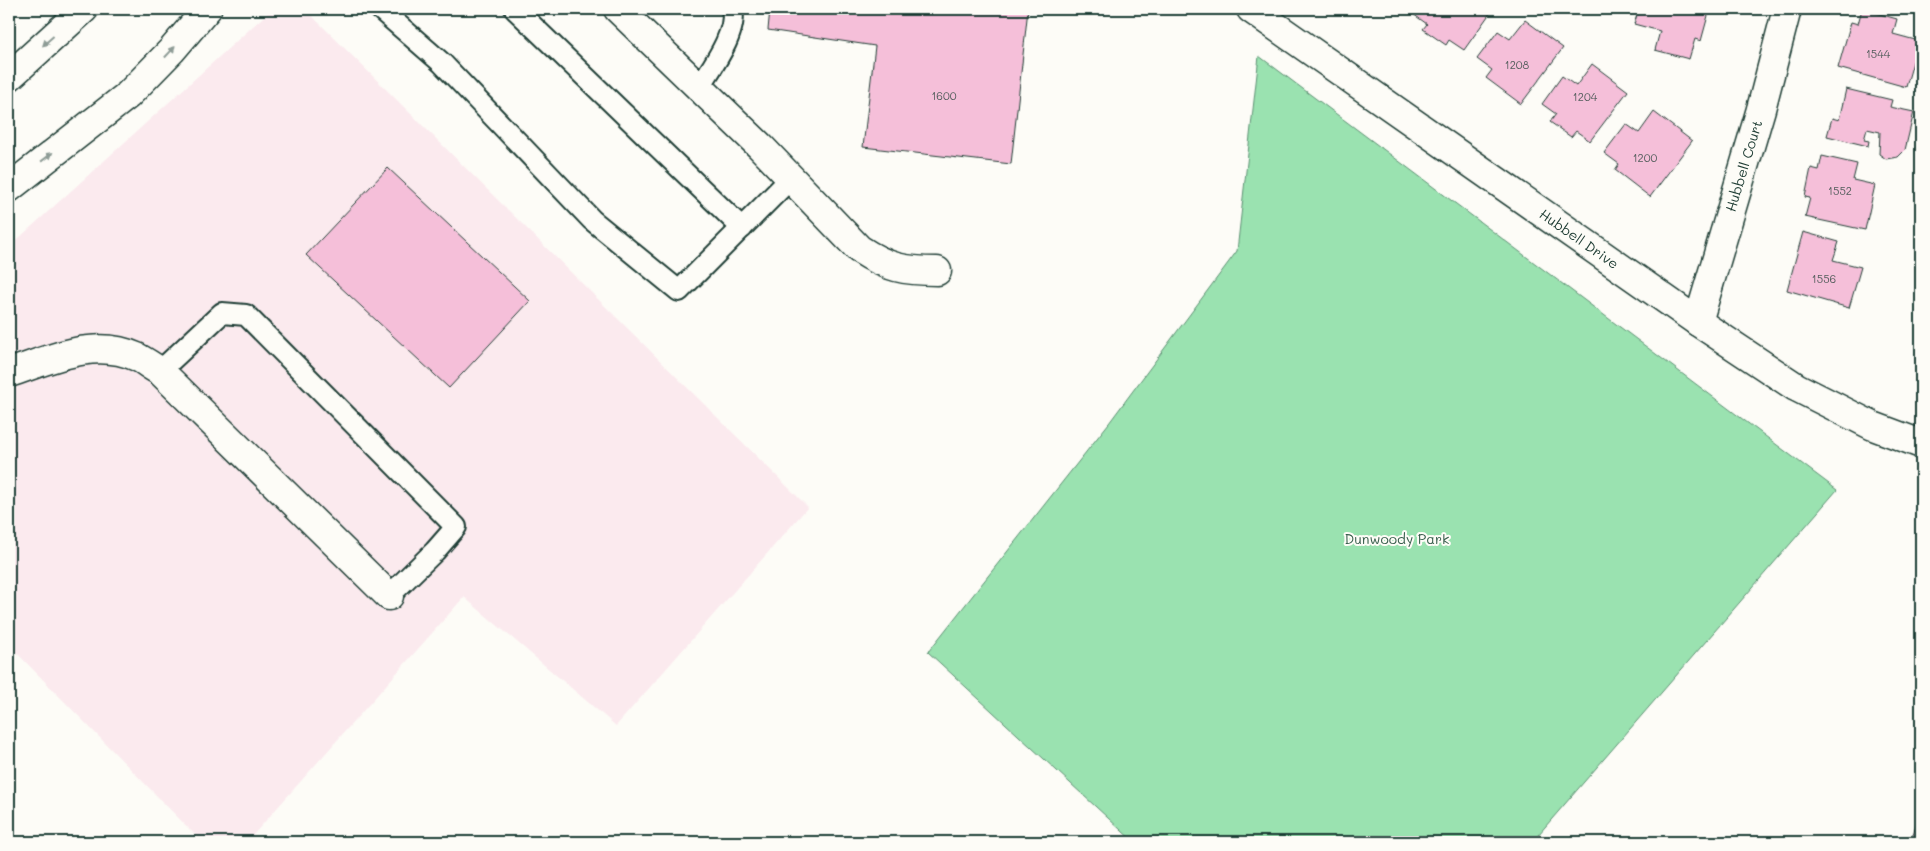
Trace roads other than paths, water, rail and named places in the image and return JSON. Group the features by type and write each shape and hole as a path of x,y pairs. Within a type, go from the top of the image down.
{"street":[{"path":"9,77 84,9"},
{"path":"9,188 128,95 172,50 207,9"},
{"path":"618,9 791,178 859,249 878,261 909,271 937,271"},
{"name":"Hubbell Drive","path":"1252,9 1698,322 1796,387 1873,426 1921,444"},
{"name":"Hubbell Court","path":"1698,322 1761,109 1787,9"},
{"path":"9,373 80,350 108,349 136,357 160,371 389,596"}],"lane":[{"path":"380,9 442,63 592,220 680,291 791,178"},
{"path":"515,9 742,228"},
{"path":"700,88 728,38 734,16 732,9"},
{"path":"160,371 222,313 246,315 456,527 435,551 389,596"}],"park label":[{"name":"Dunwoody Park","path":"1397,539"}]}
